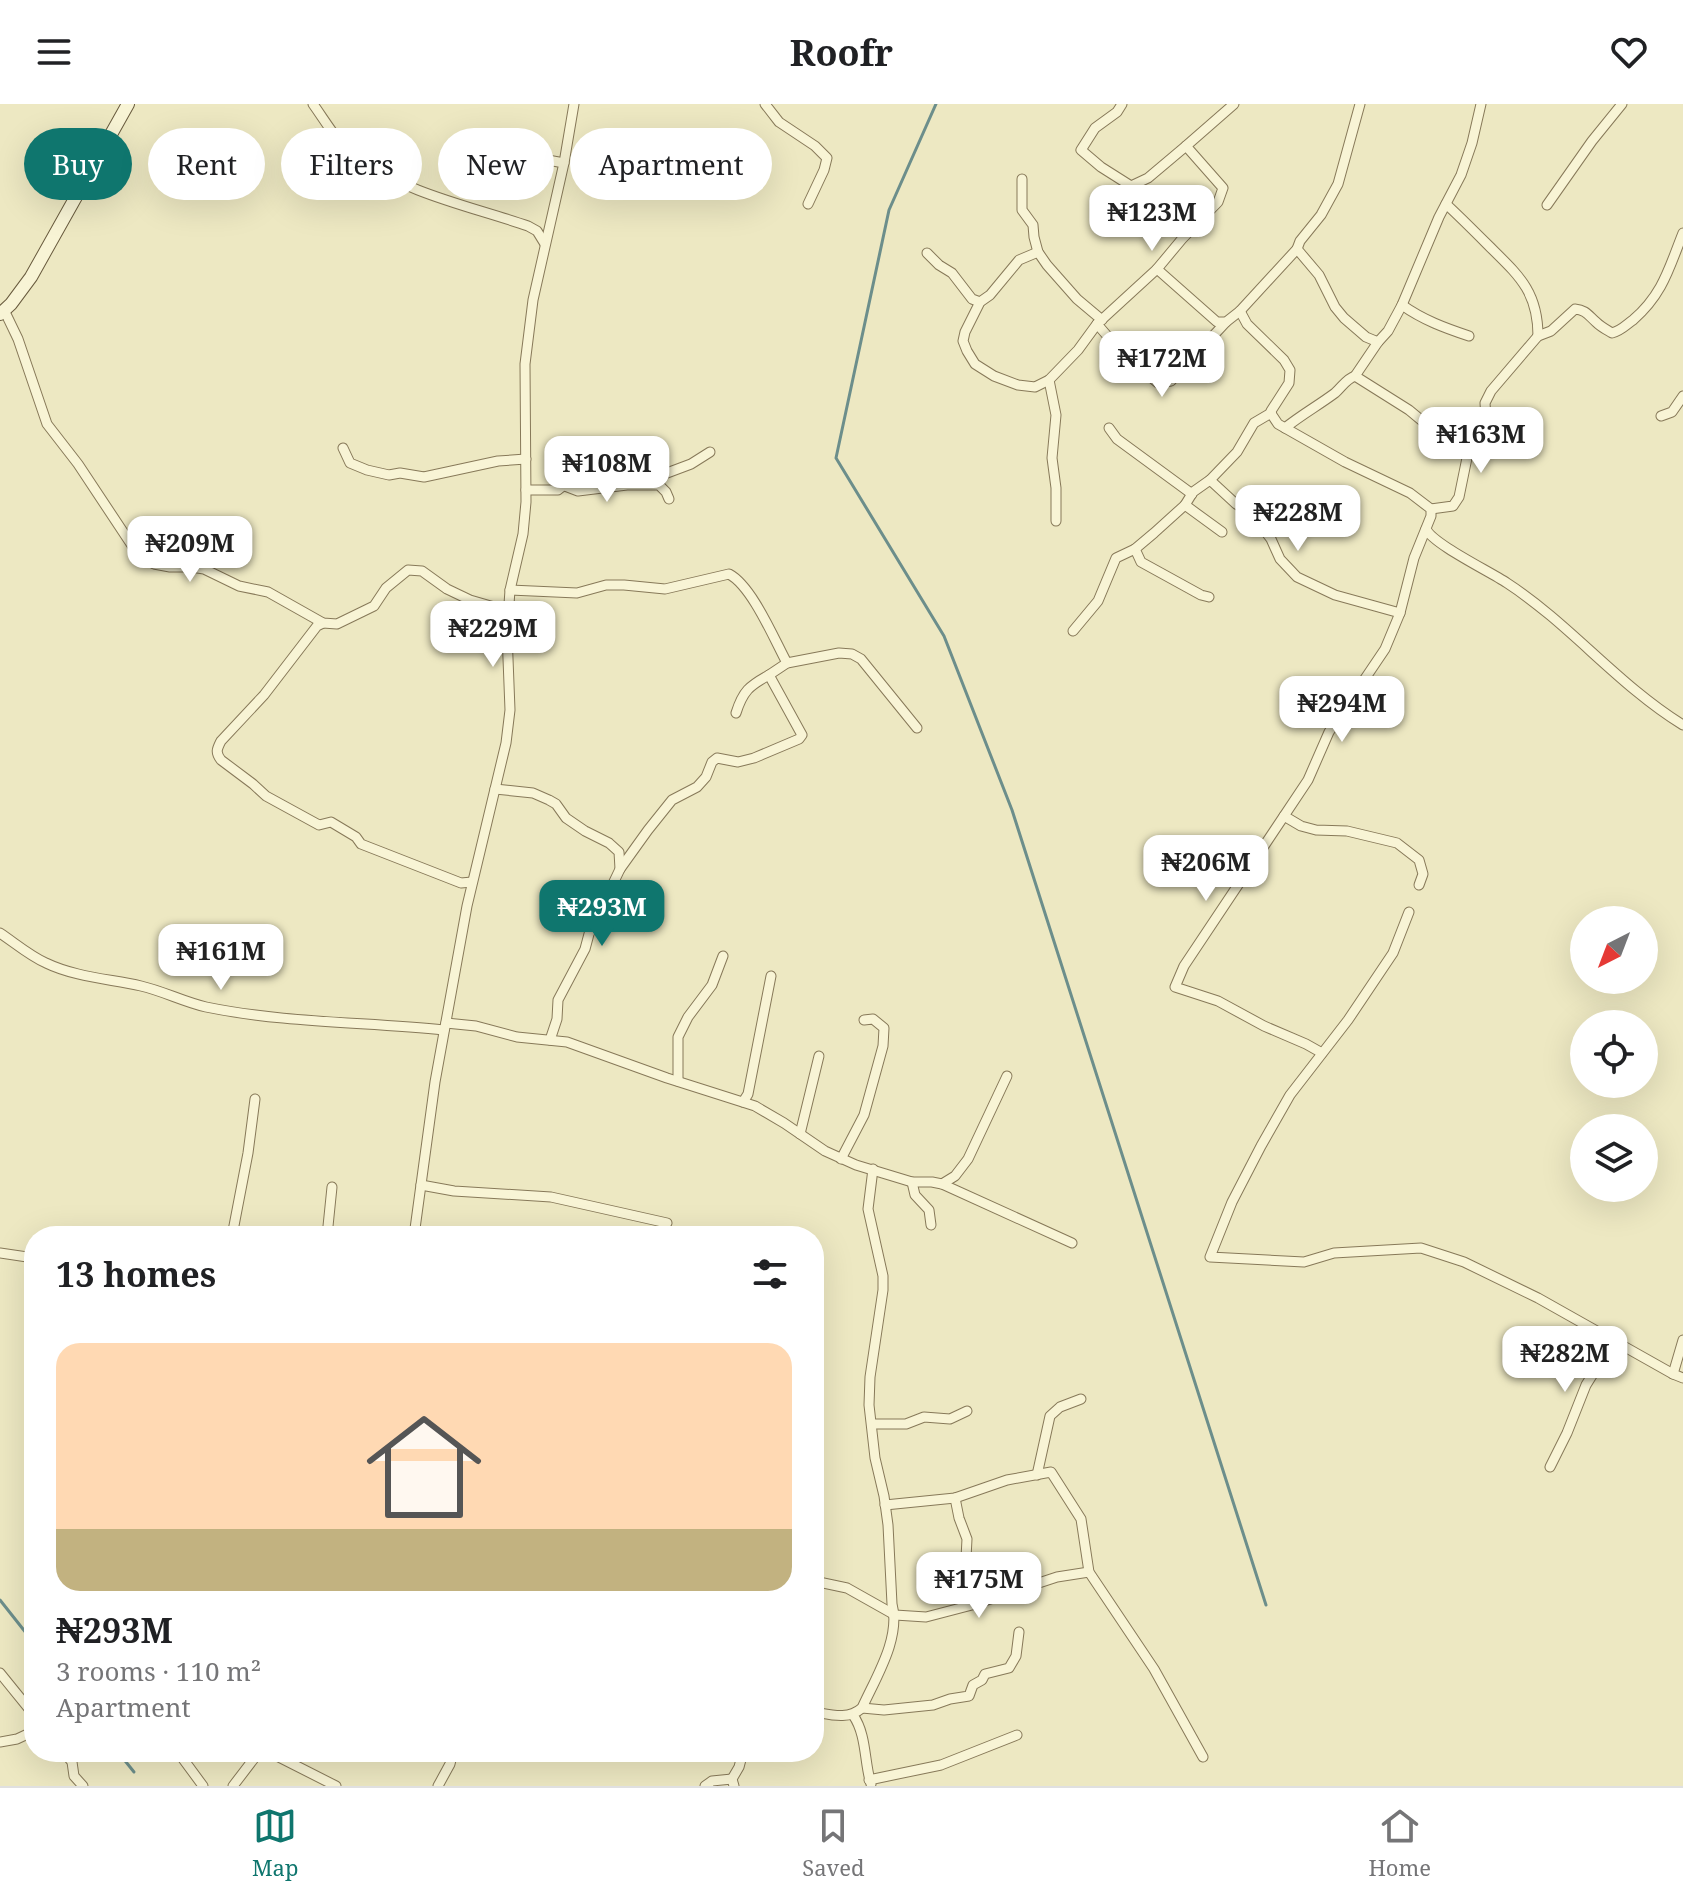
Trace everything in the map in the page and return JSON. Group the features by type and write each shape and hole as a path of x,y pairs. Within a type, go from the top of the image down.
{"main road":[{"path":"2,312 31,277 128,104"}],"street":[{"path":"313,104 337,138 355,156 409,187 528,226 537,231 545,244"},
{"path":"415,1226 435,1082 472,882 506,743 510,710 508,611 523,534 526,490 525,364 533,300 574,104"},
{"path":"765,104 779,122 827,158 808,204"},
{"path":"1122,104 1117,112 1095,128 1081,150 1131,186 1148,178 1234,104"},
{"path":"1022,179 1022,210 1033,225 1038,252 1047,265 1100,322 1122,353 1158,383 1171,381 1297,249 1321,215 1338,184 1360,104"},
{"path":"1355,376 1388,331 1402,305 1465,164 1481,104"},
{"path":"1547,205 1622,104"},
{"path":"1038,252 1019,260 990,295 980,302 963,341 975,364 994,376 1018,385 1035,387 1049,380 1100,322 1157,269 1218,202 1223,188 1186,146"},
{"path":"554,161 564,163"},
{"path":"1446,204 1509,263 1526,285 1534,304 1538,336"},
{"path":"1271,413 1278,424 1345,462 1410,493 1431,509 1453,506 1459,497 1468,453 1486,418 1485,403 1491,391 1538,336 1551,331 1575,309 1589,314 1596,323 1612,333 1619,332 1658,294 1683,233"},
{"path":"1297,249 1324,282 1335,307 1344,318 1366,337 1378,342"},
{"path":"927,253 952,273 972,299 980,302"},
{"path":"1157,269 1217,322 1226,322"},
{"path":"1402,305 1439,326 1469,336"},
{"path":"1073,631 1098,601 1116,558 1135,549 1210,480 1237,452 1254,423 1271,413 1273,405 1289,383 1290,370 1284,360 1247,324 1240,311"},
{"path":"2,312 18,339 47,424 78,464 139,556 154,564 204,569 239,586 268,592 323,623 337,624 374,606 386,588 408,570 422,571 447,589 470,600 508,611"},
{"path":"1285,428 1337,391 1349,377 1355,376 1409,410 1450,444 1468,453"},
{"path":"1049,380 1056,415 1052,458 1056,521"},
{"path":"1661,416 1672,412 1683,396"},
{"path":"1109,428 1117,439 1192,494"},
{"path":"343,448 350,463 389,475 400,473 424,477 498,461 526,459"},
{"path":"526,490 558,490 577,475 588,471 618,468 667,473 691,464 710,452"},
{"path":"1210,480 1251,513 1271,539 1280,559 1297,577 1335,595 1400,613"},
{"path":"565,486 578,491 659,485 669,499"},
{"path":"1185,505 1222,532"},
{"path":"1322,1053 1218,1001 1175,987 1184,966 1308,780 1329,732 1385,649 1400,613 1431,509"},
{"path":"1426,529 1428,535 1441,544 1539,604 1630,685 1683,725"},
{"path":"1135,549 1141,562 1209,597"},
{"path":"510,590 577,593 606,585 665,589 729,574 737,579 755,603 787,663"},
{"path":"323,623 317,626 264,695 221,741 217,754 266,796 297,814 319,825 331,822 356,837 361,844 389,856 461,883 472,882"},
{"path":"736,713 744,692 787,663 839,653 852,654 861,659 917,728"},
{"path":"550,1040 557,1019 558,1000 585,949 620,869 672,800 697,787 717,758 738,762 754,758 802,735 769,675"},
{"path":"495,789 533,793 556,804 566,818 619,852 620,869"},
{"path":"1284,816 1316,830 1347,831 1397,843 1419,860 1423,874 1419,885"},
{"path":"1409,912 1393,953 1348,1020 1290,1095 1232,1202 1210,1257 1304,1262 1334,1253 1421,1248 1464,1262 1538,1298 1678,1376 1683,1340"},
{"path":"1,937 59,969 145,987 204,1006 340,1023 476,1026 517,1037 567,1042 755,1106 841,1159 912,1182 942,1184 1072,1243"},
{"path":"678,1081 678,1037 688,1017 712,985 723,956"},
{"path":"743,1102 748,1094 771,976"},
{"path":"841,1159 864,1115 883,1046 884,1028 873,1019 864,1020"},
{"path":"800,1134 819,1056"},
{"path":"942,1184 955,1176 968,1159 1007,1076"},
{"path":"234,1226 255,1099"},
{"path":"824,1713 853,1715 862,1708 890,1644 895,1615 888,1525 869,1405 883,1290 883,1276 868,1209 873,1169"},
{"path":"912,1182 915,1195 929,1210 931,1225"},
{"path":"421,1185 454,1191 551,1197 667,1223"},
{"path":"328,1226 332,1187"},
{"path":"0,1253 24,1257"},
{"path":"1550,1467 1586,1385 1614,1340"},
{"path":"1037,1475 1050,1416 1060,1407 1081,1399"},
{"path":"872,1424 906,1424 924,1417 950,1419 967,1411"},
{"path":"885,1505 955,1498 1007,1480 1051,1472 1081,1519 1089,1572 1154,1669 1203,1757"},
{"path":"955,1498 967,1539 966,1558"},
{"path":"824,1583 847,1588 895,1615 926,1617 1057,1577 1089,1572"},
{"path":"862,1708 884,1710 933,1705 969,1696 973,1685 985,1674 1009,1668 1016,1656 1019,1632"},
{"path":"0,1673 24,1703"},
{"path":"853,1715 859,1722 870,1783 941,1765 1017,1735"},
{"path":"0,1742 24,1736"},
{"path":"72,1762 74,1776 83,1786"},
{"path":"185,1762 203,1786"},
{"path":"233,1786 251,1762"},
{"path":"289,1762 336,1786"},
{"path":"438,1786 450,1762"},
{"path":"705,1786 712,1781 733,1782 740,1762"}],"waterway":[{"path":"936,104 889,210 836,458 944,636 1012,810 1266,1605"},
{"path":"0,1600 24,1630"},
{"path":"126,1762 134,1772"}]}
